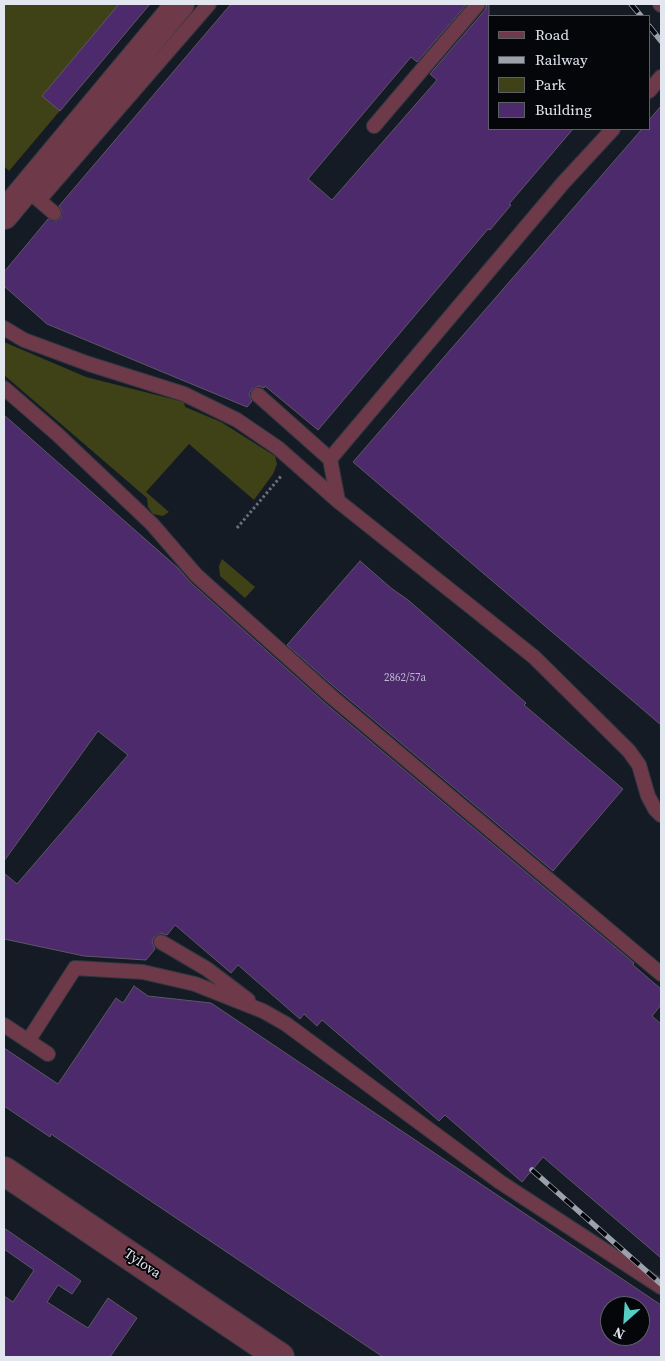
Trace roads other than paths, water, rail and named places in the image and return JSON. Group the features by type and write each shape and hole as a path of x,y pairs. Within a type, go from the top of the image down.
{"street":[{"path":"4,215 32,190 180,4"},
{"name":"Tylova","path":"4,1171 280,1357"}],"lane":[{"path":"54,213 32,190 209,4"},
{"path":"374,126 478,4"},
{"path":"650,90 661,77"},
{"path":"330,459 563,183 612,130"},
{"path":"4,328 24,340 89,364 184,394 237,420 278,448 338,501 534,657 629,752 639,766 648,796 655,809 661,815"},
{"path":"4,388 57,434 152,524 196,575 332,697 661,974"},
{"path":"258,395 330,459 338,501"},
{"path":"161,942 207,969 263,1011 286,1024 500,1182 661,1287"},
{"path":"28,1041 76,968 143,972 195,984 263,1011"},
{"path":"4,1025 48,1054"}],"railway":[{"path":"631,4 640,15"},
{"path":"650,27 661,41"},
{"path":"532,1170 661,1284"}]}
